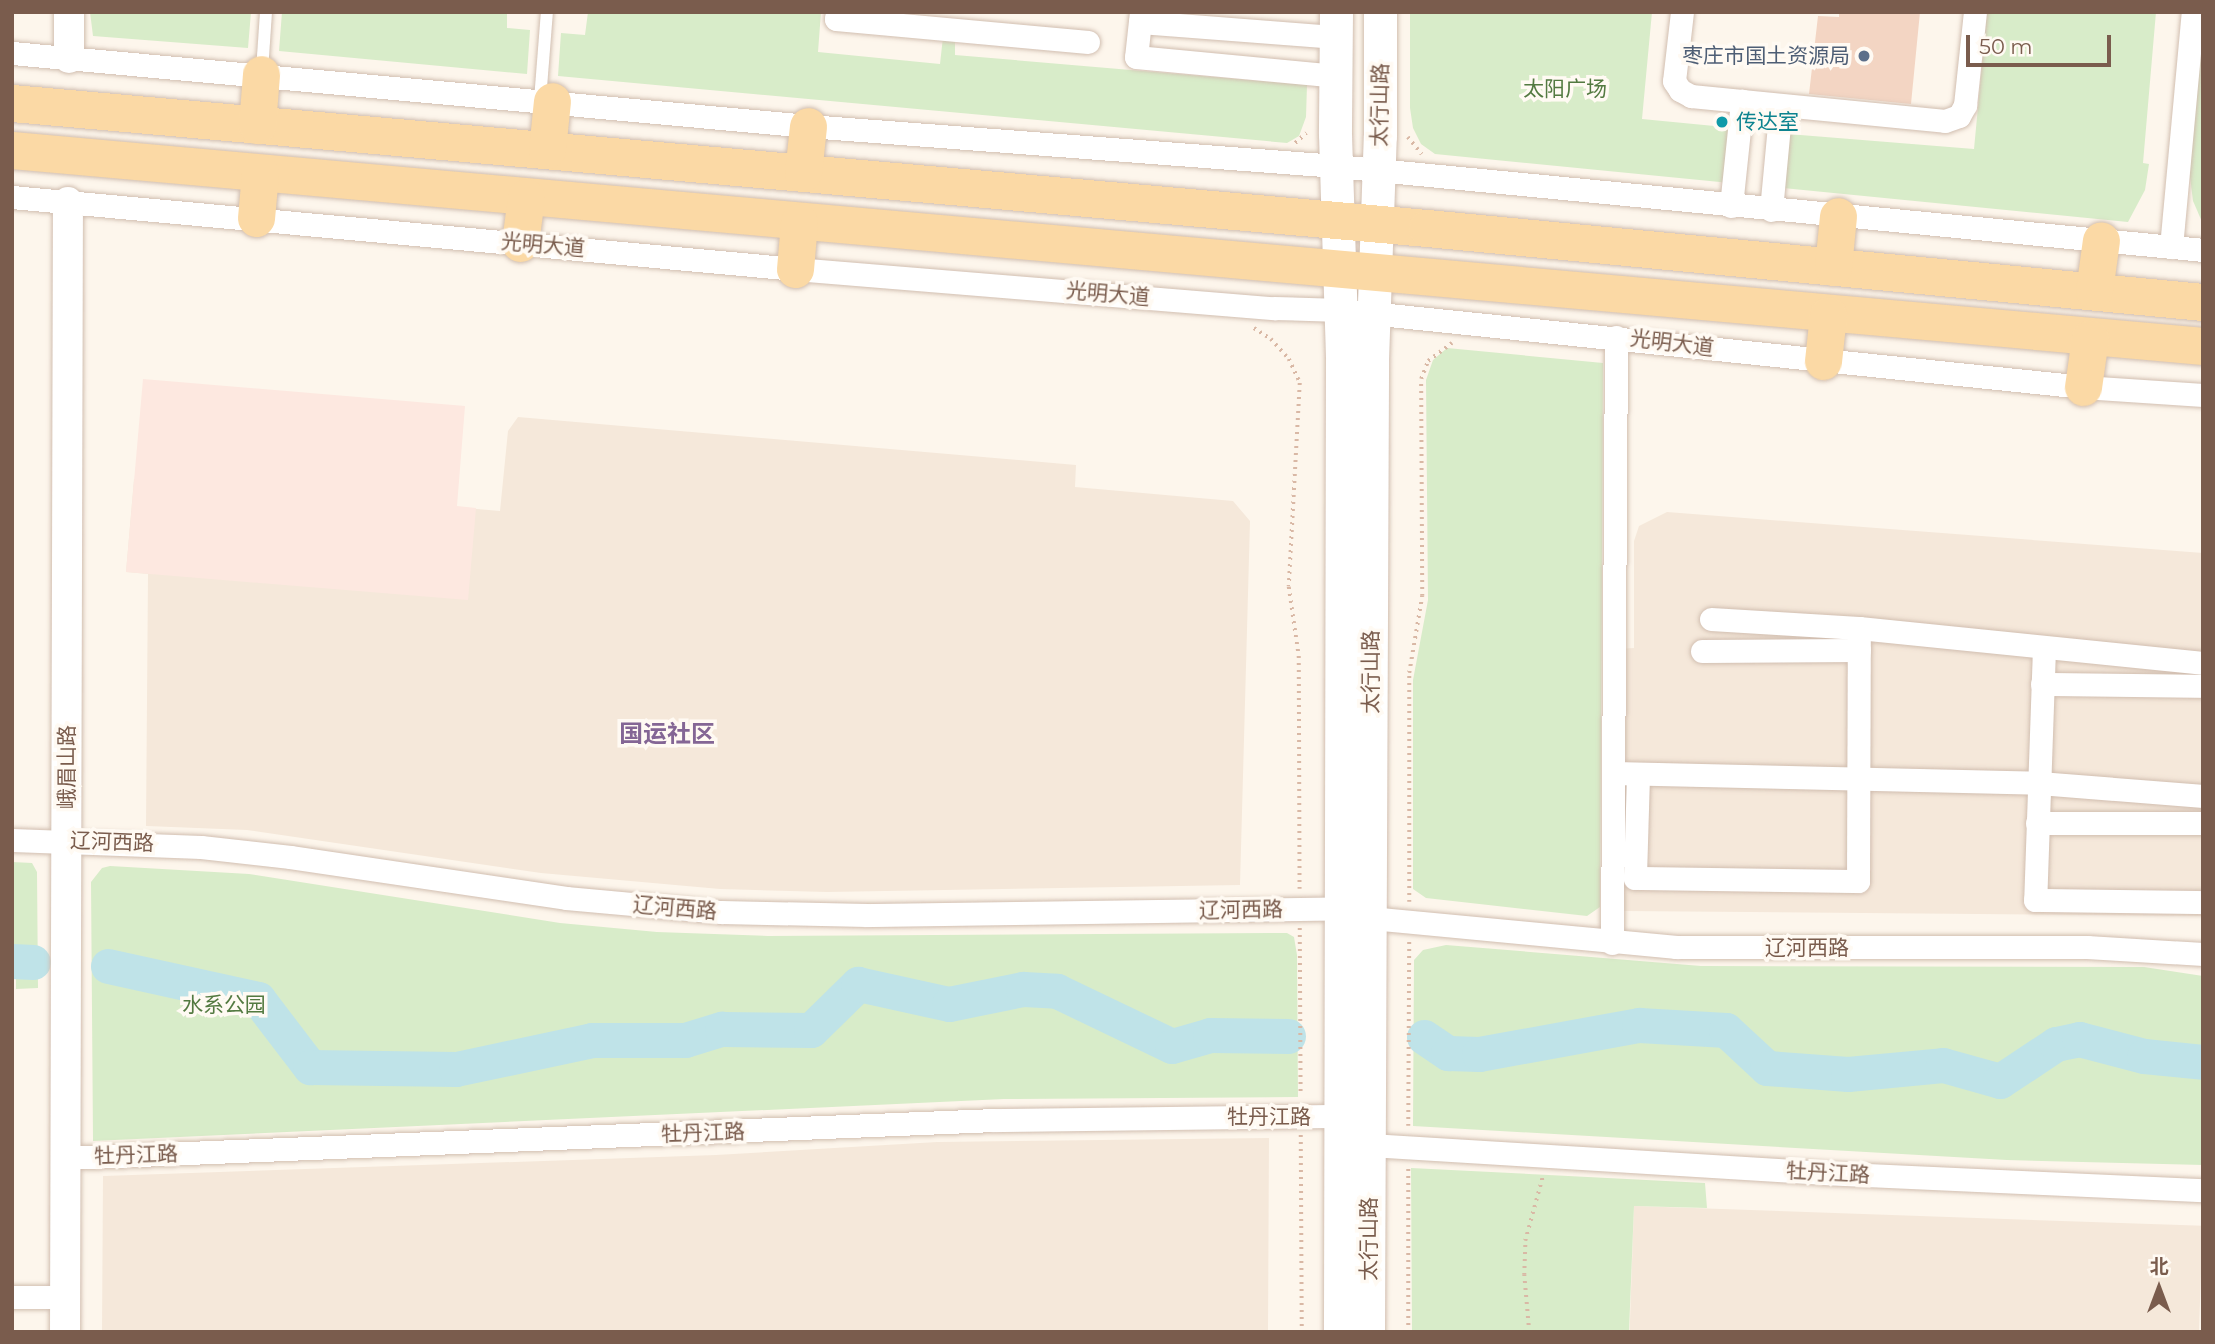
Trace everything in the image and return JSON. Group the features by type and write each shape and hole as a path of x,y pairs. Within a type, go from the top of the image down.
{"main road":[{"name":"太行山路","path":"1340,1332 1340,1116 1355,913 1379,173 1380,12"},
{"name":"太行山路","path":"1336,25 1336,166 1355,913 1369,1145 1368,1332"},
{"path":"257,125 261,74"},
{"path":"546,101 547,150"},
{"path":"12,103 1377,223 2203,302"},
{"path":"803,173 808,126"},
{"name":"光明大道","path":"12,150 1340,268 1375,274 1828,315 2203,346"},
{"path":"256,218 260,173"},
{"path":"520,243 526,197"},
{"path":"1833,267 1838,216"},
{"path":"795,269 799,222"},
{"path":"2094,291 2101,240"},
{"path":"1824,361 1828,315"},
{"path":"2083,387 2090,338"}],"street":[{"path":"69,12 69,58"},
{"path":"836,12 836,19 1087,42"},
{"path":"1682,12 1674,81 1680,90 1691,96 1945,121 1959,116 1965,106 1975,12"},
{"path":"2171,247 2193,12"},
{"path":"1336,25 1140,17 1136,57 1336,76"},
{"path":"12,53 808,126 1336,166 1379,173 2203,250"},
{"path":"1731,206 1742,101"},
{"path":"1771,210 1782,104"},
{"name":"光明大道","path":"12,197 795,269 1274,308 1341,310 2083,387 2203,395"},
{"name":"峨眉山路","path":"65,1332 68,202"},
{"path":"1612,943 1616,337"},
{"path":"1711,619 1859,639 2044,648 2203,663"},
{"path":"1638,775 1636,878 1858,881 1859,639"},
{"path":"1702,650 1859,639"},
{"path":"2044,648 2035,900 2203,902"},
{"path":"2042,684 2203,686"},
{"path":"1615,773 2039,783 2203,796"},
{"path":"2038,823 2203,822"},
{"name":"辽河西路","path":"12,840 66,840 236,850 566,898 721,912 867,915 1300,910 1355,913 1409,922 1612,943 1710,948 2087,947 2203,954"},
{"name":"牡丹江路","path":"65,1158 995,1120 1340,1116"},
{"name":"牡丹江路","path":"1369,1145 1824,1173 2203,1190"},
{"path":"12,1297 65,1297"}],"lane":[{"path":"261,74 266,12"},
{"path":"546,101 547,12"}],"path":[{"path":"1408,137 1426,159"},
{"path":"1271,340 1289,359 1300,383 1289,587 1299,656 1302,1332"},
{"path":"1408,1332 1409,673 1422,596 1421,379 1428,361"},
{"path":"1529,1332 1524,1275 1525,1241 1543,1175"}],"shaded area":[{"path":"143,379 465,406 457,506 476,508 468,600 126,572"},
{"path":"518,417 1076,465 1075,487 1233,501 1250,521 1240,885 827,892 720,889 541,873 247,830 146,826 148,574 126,572 134,479 500,511 508,431"},
{"path":"1667,512 2203,553 2203,916 1622,911 1615,649 1634,648 1634,541 1639,526"},
{"path":"1269,1138 1268,1332 102,1332 103,1176 716,1155 937,1142"},
{"path":"1634,1206 2203,1226 2199,1332 1630,1332"}],"green space":[{"path":"90,12 251,12 248,48 93,36"},
{"path":"282,12 507,12 507,28 530,30 527,74 279,51"},
{"path":"588,12 821,12 818,52 940,64 943,37 955,38 955,55 1307,85 1306,117 1299,136 1287,143 558,76 561,33 585,35"},
{"name":"太阳广场","path":"1410,12 1652,12 1642,119 1735,128 1730,183 1435,154 1421,144 1413,128 1410,108"},
{"path":"1987,12 2156,12 2143,163 2149,164 2145,190 2128,222 1783,188 1788,134 1974,149"},
{"path":"2203,12 2203,224 2193,201 2186,144"},
{"path":"1447,348 1603,363 1600,907 1587,916 1426,898 1413,889 1413,680 1428,600 1426,380 1433,360"},
{"path":"12,862 32,863 37,872 38,988 16,989 16,973 12,972"},
{"name":"水系公园","path":"110,866 249,874 560,923 657,932 768,936 1287,933 1294,937 1297,955 1298,1097 1004,1099 93,1141 91,882 102,868"},
{"path":"1446,945 1701,966 2144,967 2203,976 2203,1165 2007,1160 1413,1126 1414,960 1423,950"},
{"path":"1411,1168 1705,1183 1707,1208 1634,1206 1629,1332 1412,1332"}],"building":[{"name":"枣庄市国土资源局","path":"1839,12 1920,12 1911,104 1809,94 1818,16 1839,17"}],"waterway":[{"path":"12,961 33,962"},
{"path":"108,966 258,999 310,1067 456,1069 592,1040 685,1040 722,1029 811,1030 858,984 949,1004 1023,989 1057,991 1172,1046 1210,1035 1288,1036"},
{"path":"1424,1037 1448,1053 1479,1054 1639,1025 1726,1030 1767,1068 1848,1074 1943,1065 2000,1081 2056,1044 2079,1039 2144,1056 2203,1062"}],"place":[{"name":"枣庄市国土资源局","path":"1864,56"},
{"name":"传达室","path":"1722,122"}],"district":[{"name":"国运社区","path":"667,734"}]}
